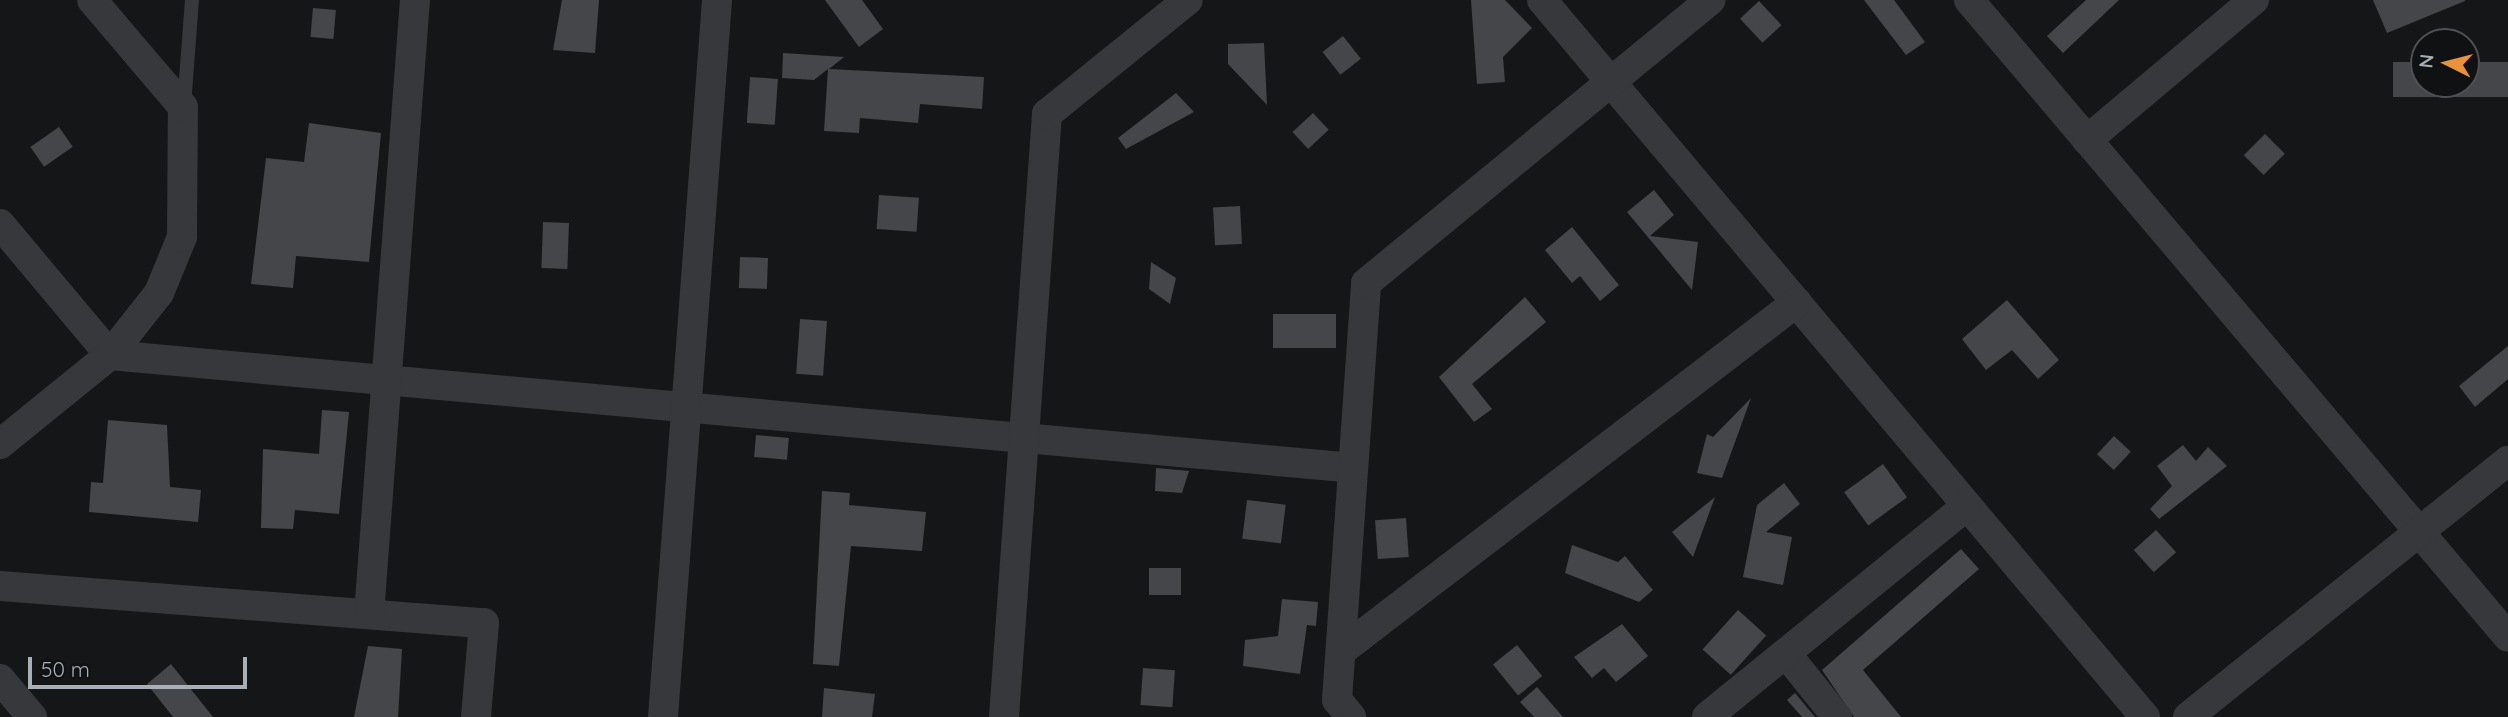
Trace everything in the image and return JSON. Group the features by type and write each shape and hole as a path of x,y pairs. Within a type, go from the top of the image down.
{"street":[{"path":"0,444 110,355 159,293 183,237 183,107 92,0"},
{"path":"369,614 415,0"},
{"path":"663,717 717,0"},
{"path":"1004,717 1047,114 1188,0"},
{"path":"1542,0 2145,717"},
{"path":"1351,717 1337,700 1366,284 1710,0"},
{"path":"1969,0 2420,526 2508,637"},
{"path":"2087,140 2254,0"},
{"path":"0,224 110,355 1353,468"},
{"path":"1341,652 1797,302"},
{"path":"2188,717 2420,526 2508,461"},
{"path":"1707,717 1788,656 1967,506"},
{"path":"0,586 484,623 476,717"},
{"path":"1788,656 1837,717"},
{"path":"0,679 32,717"}],"lane":[{"path":"183,107 192,0"}],"building":[{"path":"562,0 599,0 595,53 553,50"},
{"path":"825,0 862,0 883,29 859,47"},
{"path":"1471,0 1505,0 1532,28 1503,57 1505,82 1477,84"},
{"path":"1864,0 1894,0 1925,42 1906,55"},
{"path":"2086,0 2119,0 2063,53 2047,36"},
{"path":"2373,0 2465,0 2465,1 2387,33"},
{"path":"1759,1 1782,25 1762,43 1740,19"},
{"path":"313,8 336,10 333,39 310,37"},
{"path":"1343,36 1361,59 1340,75 1323,52"},
{"path":"1264,43 1267,105 1228,64 1228,44"},
{"path":"783,53 844,57 829,69 984,77 982,109 920,104 918,123 860,118 859,133 824,131 828,69 814,80 782,78"},
{"path":"2393,62 2410,62 2410,97 2393,97"},
{"path":"2480,62 2508,62 2508,97 2480,97"},
{"path":"750,77 778,79 775,125 747,123"},
{"path":"1176,93 1194,112 1126,149 1118,138"},
{"path":"1313,113 1329,130 1308,149 1293,132"},
{"path":"309,123 381,133 369,262 296,256 293,288 251,284 266,158 304,162"},
{"path":"59,127 73,147 44,167 30,147"},
{"path":"2265,134 2285,154 2264,175 2244,155"},
{"path":"1654,190 1674,215 1650,236 1698,242 1692,290 1627,212"},
{"path":"879,195 919,198 917,232 877,229"},
{"path":"1240,206 1242,244 1215,245 1213,207"},
{"path":"543,222 569,223 567,269 541,268"},
{"path":"1572,227 1619,285 1600,301 1580,276 1572,283 1545,250"},
{"path":"740,257 768,258 767,289 739,288"},
{"path":"1151,262 1176,278 1170,304 1149,289"},
{"path":"1525,297 1546,322 1472,384 1492,409 1474,422 1439,377"},
{"path":"2007,300 2059,360 2038,379 2012,350 1986,370 1962,339"},
{"path":"1273,314 1336,314 1336,348 1273,348"},
{"path":"800,319 827,321 823,376 796,374"},
{"path":"2508,346 2508,379 2475,407 2459,386"},
{"path":"1751,398 1722,478 1697,473 1707,434 1713,437"},
{"path":"322,410 349,412 339,514 295,510 293,529 261,528 263,449 319,454"},
{"path":"108,420 167,425 170,487 201,490 198,522 89,512 91,482 103,483"},
{"path":"756,435 789,438 787,460 754,457"},
{"path":"2114,436 2131,452 2114,470 2097,454"},
{"path":"2183,445 2196,461 2208,447 2227,466 2159,519 2150,509 2172,486 2157,466"},
{"path":"1883,464 1907,497 1868,525 1844,492"},
{"path":"1156,468 1189,471 1182,493 1155,491"},
{"path":"1784,483 1800,504 1766,532 1792,537 1783,585 1743,577 1757,505"},
{"path":"822,491 850,493 849,505 926,512 922,551 851,546 839,666 813,664"},
{"path":"1715,497 1693,557 1672,532"},
{"path":"1247,500 1286,505 1281,543 1242,539"},
{"path":"1406,518 1409,557 1378,559 1375,520"},
{"path":"2156,530 2176,552 2154,572 2134,550"},
{"path":"1572,545 1618,562 1625,556 1653,590 1639,602 1565,573"},
{"path":"1961,549 1979,569 1863,670 1901,717 1854,717 1822,670"},
{"path":"1149,568 1181,568 1181,595 1149,595"},
{"path":"1282,599 1318,602 1316,626 1307,625 1300,674 1243,666 1245,640 1278,636"},
{"path":"1738,610 1766,635 1731,675 1703,649"},
{"path":"1622,624 1648,656 1616,682 1604,668 1592,678 1574,657"},
{"path":"1517,645 1542,676 1518,696 1493,665"},
{"path":"368,646 402,649 398,717 354,717"},
{"path":"171,664 213,717 173,717 147,684"},
{"path":"1143,668 1175,670 1172,707 1140,705"},
{"path":"1537,687 1563,717 1534,717 1520,702"},
{"path":"824,688 875,694 872,717 822,717"},
{"path":"1795,693 1815,717 1802,717 1787,700"}]}
